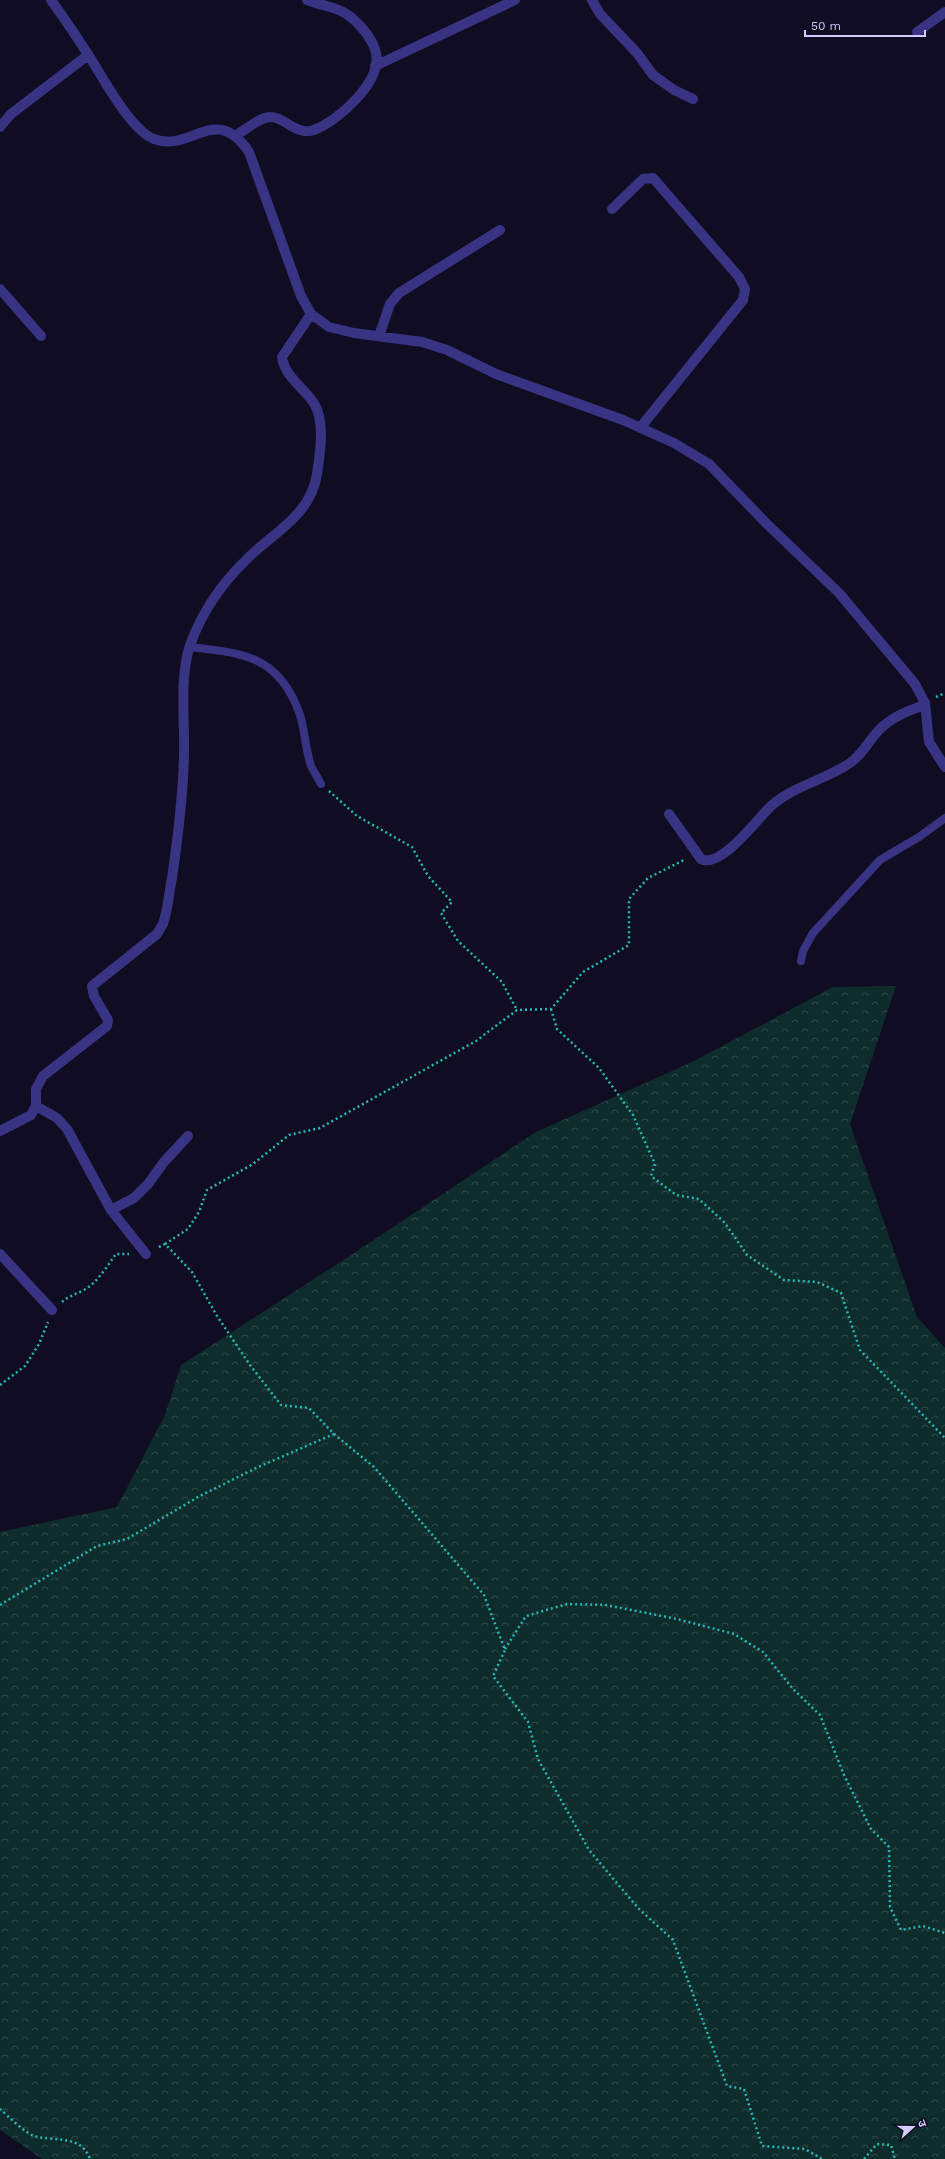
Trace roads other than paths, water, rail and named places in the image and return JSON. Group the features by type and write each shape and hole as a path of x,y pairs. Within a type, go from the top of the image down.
{"street":[{"path":"51,0 131,119 146,136 162,142 170,142 215,129 236,135 249,152 301,296 312,314 329,327 354,333 422,342 447,350 496,374 640,428 680,446 709,464 767,524 839,593 915,684 922,695 925,705 930,742 945,767"},
{"path":"236,135 263,119 270,117 300,130 312,131 350,106 370,81 375,66 376,54 371,42 352,18 334,8 307,0"},
{"path":"375,66 515,0"},
{"path":"592,0 600,14 637,53 653,75 674,90 693,100"},
{"path":"917,32 945,12"},
{"path":"0,127 11,114 88,55"},
{"path":"612,209 643,179 653,178 739,277 745,289 743,300 640,428"},
{"path":"379,336 390,304 398,293 500,230"},
{"path":"0,289 42,336"},
{"path":"0,1131 31,1115 36,1106 36,1088 43,1076 108,1023 106,1016 94,996 92,986 156,934 163,924 180,821 184,755 184,684 190,647 209,606 225,582 247,558 296,517 312,493 317,474 320,441 319,415 309,397 288,374 282,357 312,314"},
{"path":"669,814 697,854 705,861 715,859 722,855 780,798 849,764 860,755 880,729 908,710 925,705"},
{"path":"36,1106 57,1118 67,1129 111,1210 146,1254"},
{"path":"111,1210 134,1198 141,1192 164,1162 188,1136"},
{"path":"0,1254 52,1310"}],"lane":[{"path":"190,647 237,652 260,662 276,673 289,692 299,712 312,766 322,784"},
{"path":"802,961 808,941 816,928 880,860 919,837 945,818"}]}
